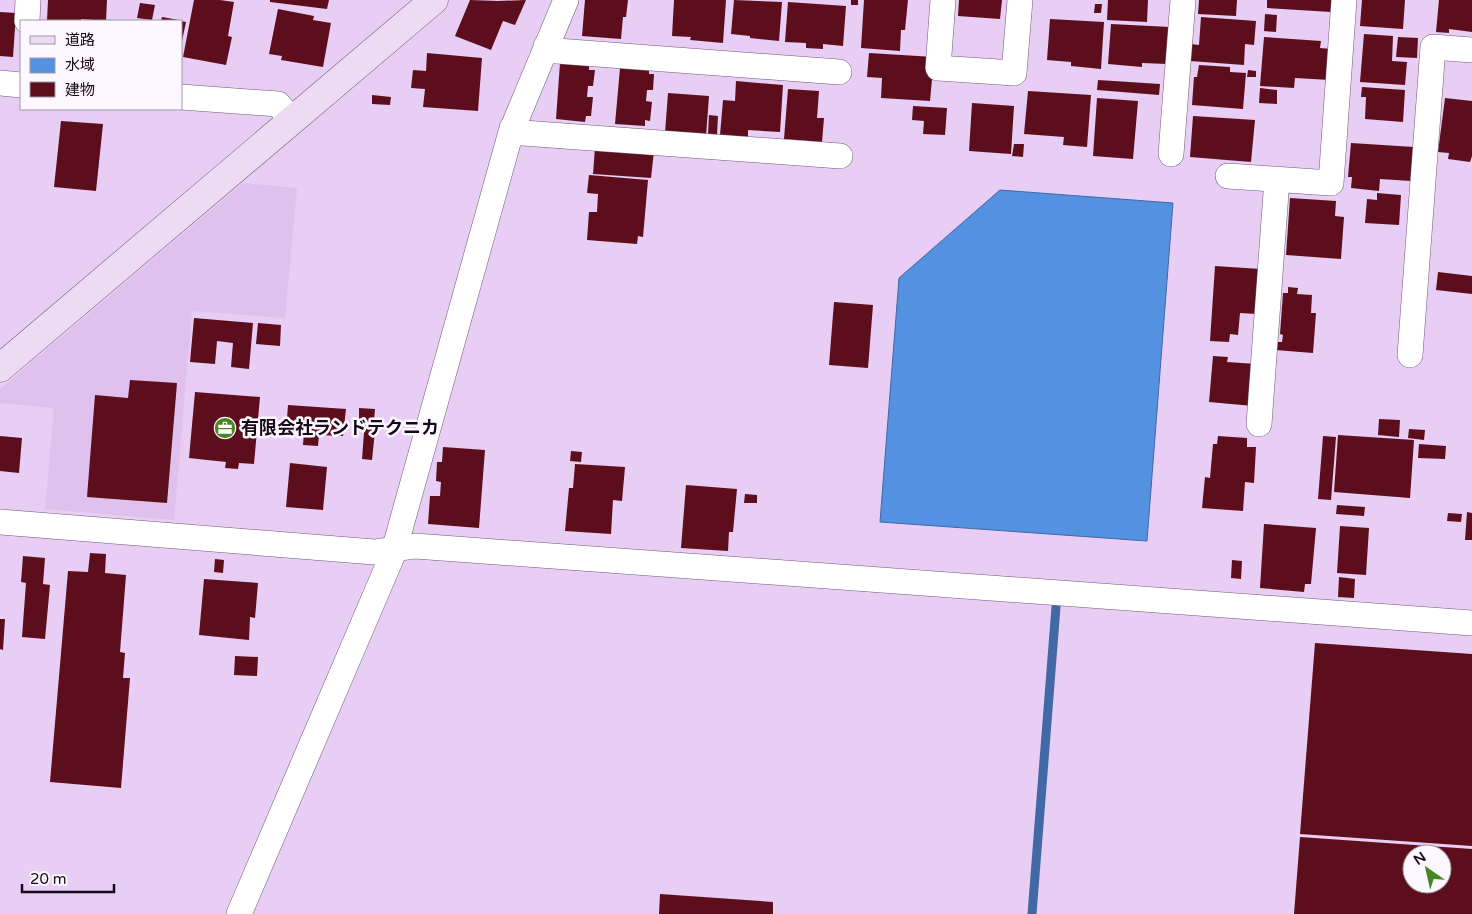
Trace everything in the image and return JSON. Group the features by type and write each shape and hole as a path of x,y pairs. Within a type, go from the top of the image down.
{"street":[{"path":"27,20 28,0"},
{"path":"0,368 434,0"},
{"path":"240,914 395,549 512,128 566,0"},
{"path":"943,0 938,68 1014,74 1020,0"},
{"path":"1171,154 1183,0"},
{"path":"1228,176 1331,183 1344,0"},
{"path":"546,46 557,51 839,72"},
{"path":"1410,355 1433,47 1472,50"},
{"path":"0,83 20,85"},
{"path":"182,97 278,104 292,120"},
{"path":"512,128 523,133 840,156"},
{"path":"1259,424 1277,179"},
{"path":"0,522 374,552 415,546 1472,623"}],"shaded area":[{"path":"243,183 297,188 285,318 192,311 174,520 45,509 54,408 0,403 0,389"}],"water":[{"path":"1000,190 1173,203 1147,541 880,522 899,278"}],"building":[{"path":"48,0 107,0 106,20 47,20"},
{"path":"194,0 234,2 228,36 232,37 226,65 183,57"},
{"path":"270,0 329,0 327,9 270,2"},
{"path":"470,0 526,0 515,25 503,21 491,50 455,36"},
{"path":"585,0 628,0 626,17 623,17 621,39 582,36"},
{"path":"674,0 726,0 723,43 690,40 691,37 672,36"},
{"path":"734,0 782,2 779,41 731,34"},
{"path":"851,0 858,0 858,5 851,5"},
{"path":"864,0 908,0 905,30 901,30 900,51 861,48"},
{"path":"959,0 1002,0 1000,19 958,16"},
{"path":"1108,0 1148,0 1147,22 1107,20"},
{"path":"1199,0 1237,0 1236,16 1198,14"},
{"path":"1267,0 1332,0 1331,12 1267,8"},
{"path":"1362,0 1405,0 1403,29 1360,26"},
{"path":"1439,0 1472,0 1472,32 1449,29 1449,33 1436,32"},
{"path":"788,2 846,6 843,46 823,44 823,49 806,48 806,43 785,42"},
{"path":"140,3 155,5 152,20 137,18"},
{"path":"1095,4 1102,4 1101,13 1094,13"},
{"path":"278,9 314,16 313,20 331,23 323,67 281,60 282,56 269,54"},
{"path":"0,12 16,13 13,57 0,56"},
{"path":"1265,14 1277,15 1276,32 1264,31"},
{"path":"162,17 179,20 161,20"},
{"path":"1201,17 1256,21 1254,45 1245,44 1244,65 1190,61 1191,44 1199,45"},
{"path":"1050,19 1104,22 1101,69 1071,66 1071,62 1047,60"},
{"path":"182,21 186,22 182,41"},
{"path":"1111,24 1170,27 1167,64 1142,63 1142,67 1108,64"},
{"path":"1364,34 1393,36 1392,61 1407,62 1405,85 1360,82"},
{"path":"1264,37 1321,41 1320,48 1332,49 1330,80 1295,78 1294,88 1260,86"},
{"path":"1398,37 1418,38 1417,58 1396,57"},
{"path":"427,53 482,58 478,111 423,107 425,89 411,88 413,70 426,71"},
{"path":"869,53 934,57 930,101 881,98 882,78 867,77"},
{"path":"560,63 589,65 589,70 595,70 593,86 588,86 587,97 593,97 591,116 586,116 585,122 556,119"},
{"path":"1199,65 1230,67 1230,72 1246,73 1243,109 1192,105 1194,77 1197,77"},
{"path":"620,68 649,70 649,74 654,74 653,90 647,90 646,101 652,102 650,121 645,120 645,126 615,124"},
{"path":"1248,70 1256,71 1256,77 1247,77"},
{"path":"1098,80 1160,84 1159,95 1097,90"},
{"path":"736,81 783,85 780,132 748,130 748,137 720,135 723,100 735,101"},
{"path":"1362,87 1405,90 1403,122 1365,119 1366,97 1361,97"},
{"path":"1260,88 1277,90 1277,104 1259,103"},
{"path":"788,89 819,91 817,118 824,118 822,142 784,139"},
{"path":"1028,91 1091,95 1087,147 1063,145 1064,137 1024,134"},
{"path":"668,93 709,96 706,136 665,133"},
{"path":"372,95 391,97 390,105 372,104"},
{"path":"1097,98 1138,101 1133,159 1093,156"},
{"path":"1445,98 1472,101 1472,156 1470,162 1448,159 1449,153 1438,152"},
{"path":"972,103 1014,106 1011,154 969,151"},
{"path":"913,106 947,108 945,135 923,134 924,121 912,120"},
{"path":"709,115 718,116 717,135 708,134"},
{"path":"1193,116 1255,120 1251,162 1190,157"},
{"path":"61,121 103,124 96,191 54,187"},
{"path":"1351,143 1414,147 1411,181 1380,179 1379,191 1351,188 1352,177 1348,177"},
{"path":"1014,144 1024,144 1023,157 1012,156"},
{"path":"595,147 654,151 651,178 593,174"},
{"path":"589,175 648,180 643,237 638,236 637,244 587,240 589,212 597,212 598,194 587,193"},
{"path":"1377,193 1401,195 1399,225 1365,223 1367,199 1377,200"},
{"path":"1290,198 1336,201 1335,216 1344,217 1341,259 1286,255"},
{"path":"1215,266 1261,269 1257,314 1240,313 1238,335 1230,334 1229,342 1210,341"},
{"path":"1438,272 1472,276 1472,294 1436,290"},
{"path":"1288,287 1298,288 1297,294 1312,295 1311,313 1316,313 1313,353 1275,350 1276,342 1282,342 1283,335 1280,334 1283,293 1288,293"},
{"path":"834,302 873,305 868,368 829,365"},
{"path":"194,318 253,323 249,369 231,367 233,343 217,341 215,364 190,362"},
{"path":"258,323 281,325 280,346 256,344"},
{"path":"1213,356 1228,357 1227,362 1256,364 1253,406 1209,402"},
{"path":"130,380 177,383 167,503 87,497 95,395 128,398"},
{"path":"195,392 260,397 254,464 239,463 238,469 225,468 226,462 189,458"},
{"path":"288,405 346,409 343,436 319,435 318,446 303,445 304,433 286,432"},
{"path":"359,408 375,409 374,421 376,421 372,460 362,459 365,419 359,419"},
{"path":"1379,419 1400,420 1399,437 1378,435"},
{"path":"1409,429 1425,430 1424,440 1408,438"},
{"path":"1338,435 1414,440 1410,498 1334,492"},
{"path":"0,436 22,438 19,473 0,471"},
{"path":"1218,436 1247,438 1247,447 1256,447 1254,483 1245,482 1243,511 1202,508 1205,477 1210,478 1213,444 1217,444"},
{"path":"1323,436 1336,437 1331,500 1318,499"},
{"path":"1419,444 1446,446 1445,459 1418,458"},
{"path":"443,447 485,450 479,528 428,524 430,496 440,496 441,482 436,481 437,462 442,462"},
{"path":"571,451 582,452 581,462 570,461"},
{"path":"290,463 327,467 323,510 286,507"},
{"path":"575,464 625,467 622,501 613,500 611,534 565,531 569,488 573,488"},
{"path":"686,485 737,489 733,532 729,532 728,551 681,548"},
{"path":"745,494 757,495 757,503 744,503"},
{"path":"1337,505 1365,507 1364,516 1336,514"},
{"path":"1467,512 1472,513 1472,540 1465,540"},
{"path":"1448,513 1462,514 1461,522 1447,521"},
{"path":"1264,524 1316,528 1311,584 1305,584 1304,592 1260,588"},
{"path":"1340,526 1369,528 1366,575 1337,573"},
{"path":"90,553 106,554 105,573 126,575 120,652 125,653 123,678 130,678 121,788 50,782 68,571 88,572"},
{"path":"23,556 45,558 43,584 50,585 45,639 22,637 26,583 21,582"},
{"path":"215,559 224,560 223,573 214,572"},
{"path":"1232,560 1242,561 1241,579 1231,578"},
{"path":"1339,577 1355,579 1354,598 1338,597"},
{"path":"204,579 258,583 255,618 250,617 249,640 199,635"},
{"path":"0,619 5,619 3,650 0,649"},
{"path":"1315,643 1472,654 1472,846 1300,834"},
{"path":"235,656 258,657 257,676 234,675"},
{"path":"1300,837 1402,844 1402,894 1452,894 1452,848 1472,849 1472,914 1294,914"},
{"path":"660,894 773,902 773,914 659,914"}],"waterway":[{"path":"1032,914 1056,607"}],"place":[{"name":"有限会社ランドテクニカ","path":"225,428"}]}
